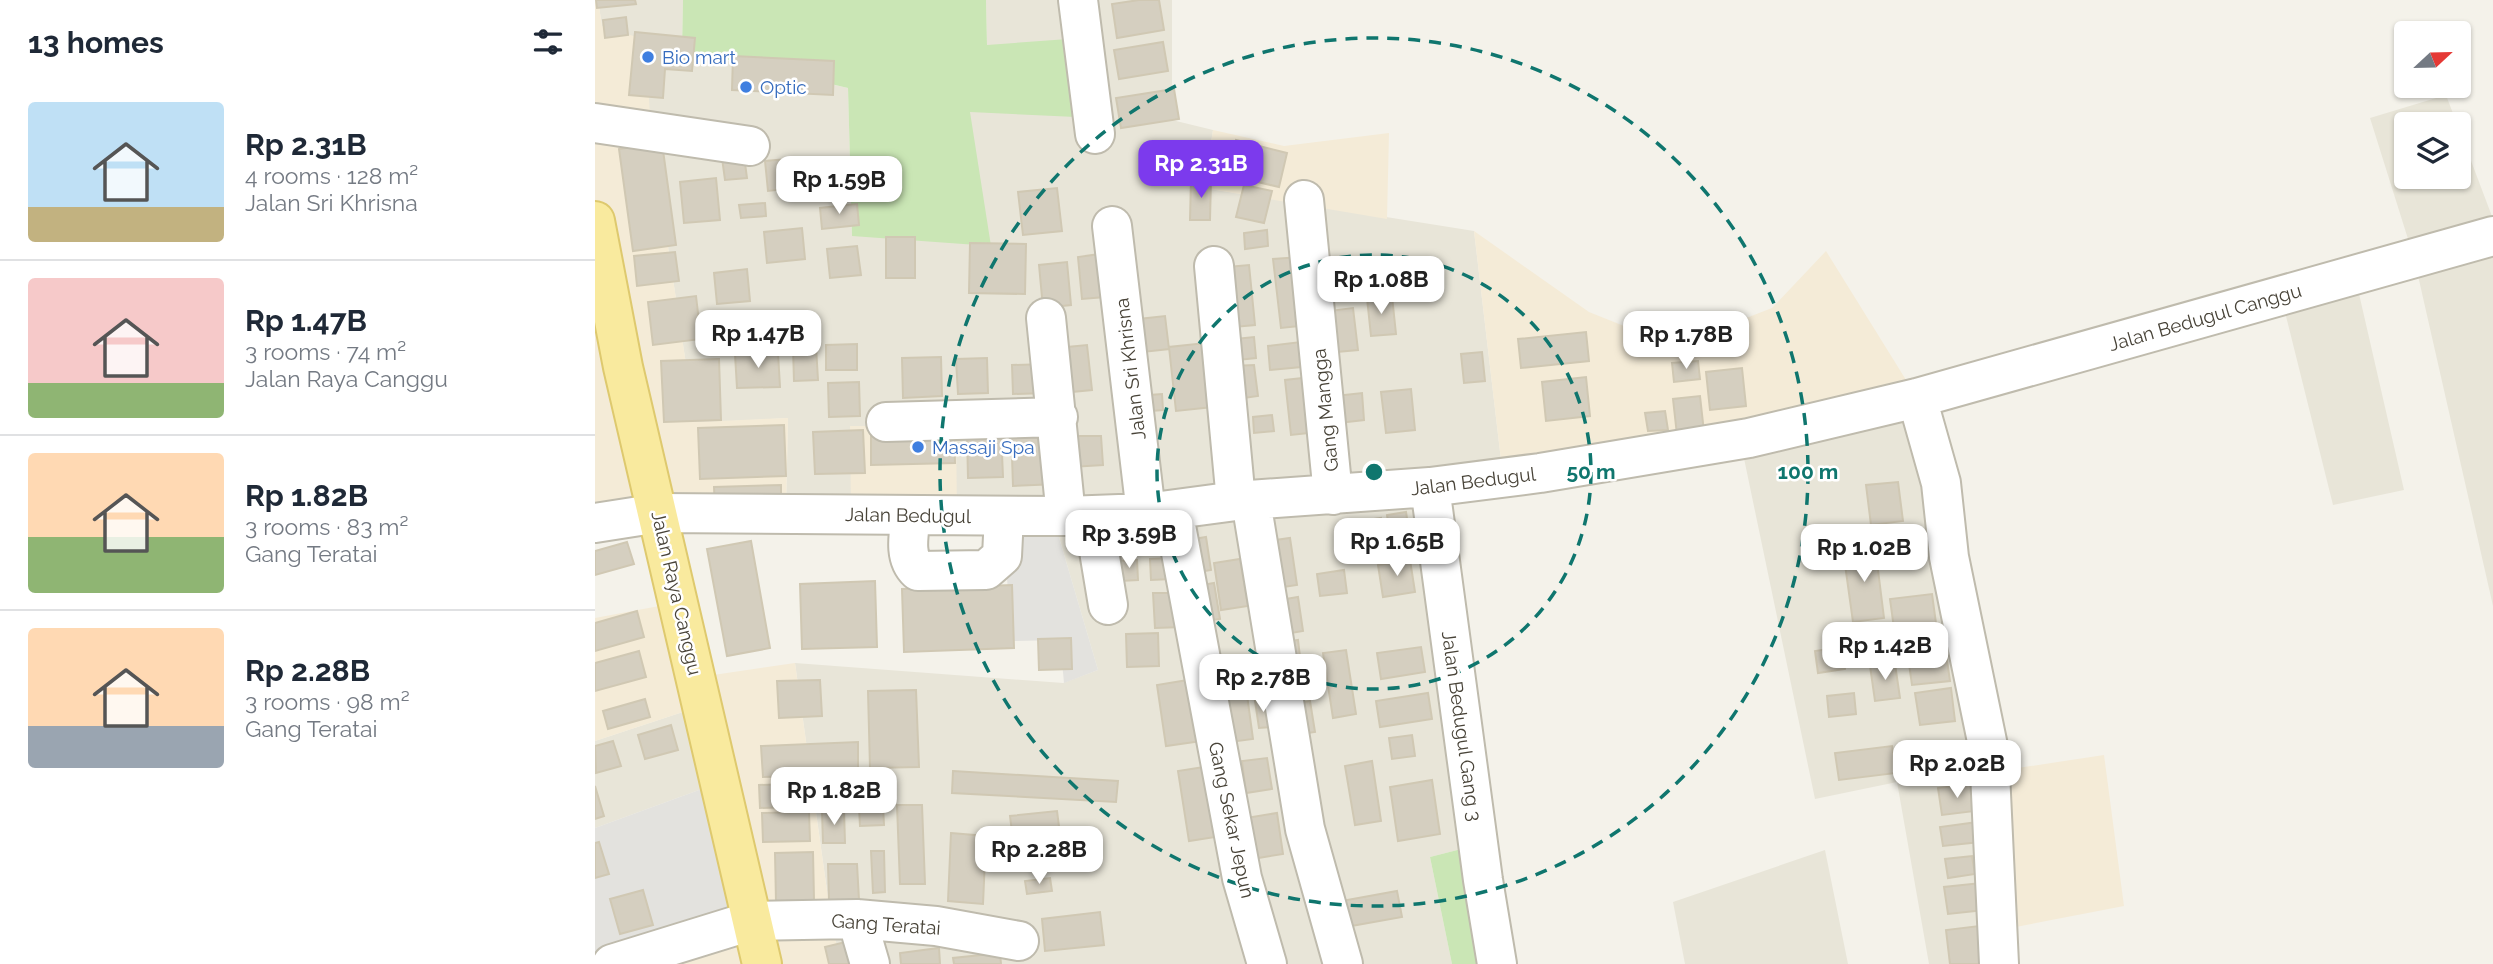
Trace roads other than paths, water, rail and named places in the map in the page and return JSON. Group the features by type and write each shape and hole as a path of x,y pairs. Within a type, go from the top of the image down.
{"main road":[{"name":"Jalan Raya Canggu","path":"595,221 624,367 762,964"}],"street":[{"path":"1079,0 1095,134"},
{"path":"595,123 750,146"},
{"name":"Gang Mangga","path":"1304,200 1333,495"},
{"name":"Jalan Sri Khrisna","path":"1111,226 1159,512"},
{"name":"Jalan Bedugul Canggu","path":"1917,398 2493,236"},
{"path":"1213,267 1244,501 1305,829 1343,964"},
{"path":"1046,318 1058,417 1079,516 1108,605"},
{"path":"1917,398 1941,483 1949,557 1989,751 1999,964"},
{"name":"Jalan Bedugul","path":"595,523 659,513 1079,516 1159,512 1244,501 1430,487 1540,473 1749,438 1917,398"},
{"path":"886,422 1058,417"},
{"name":"Jalan Bedugul Gang 3","path":"1430,487 1481,870 1497,964"},
{"name":"Gang Sekar Jepun","path":"1159,512 1242,878 1267,964"},
{"path":"911,514 909,553 911,564 918,571 986,570 1002,556 1004,516"},
{"path":"857,919 870,964"},
{"name":"Gang Teratai","path":"612,964 751,921 857,919 936,926 1019,940"}],"place":[{"name":"Bio mart","path":"648,57"},
{"name":"Optic","path":"746,87"},
{"name":"Massaji Spa","path":"918,447"}]}
